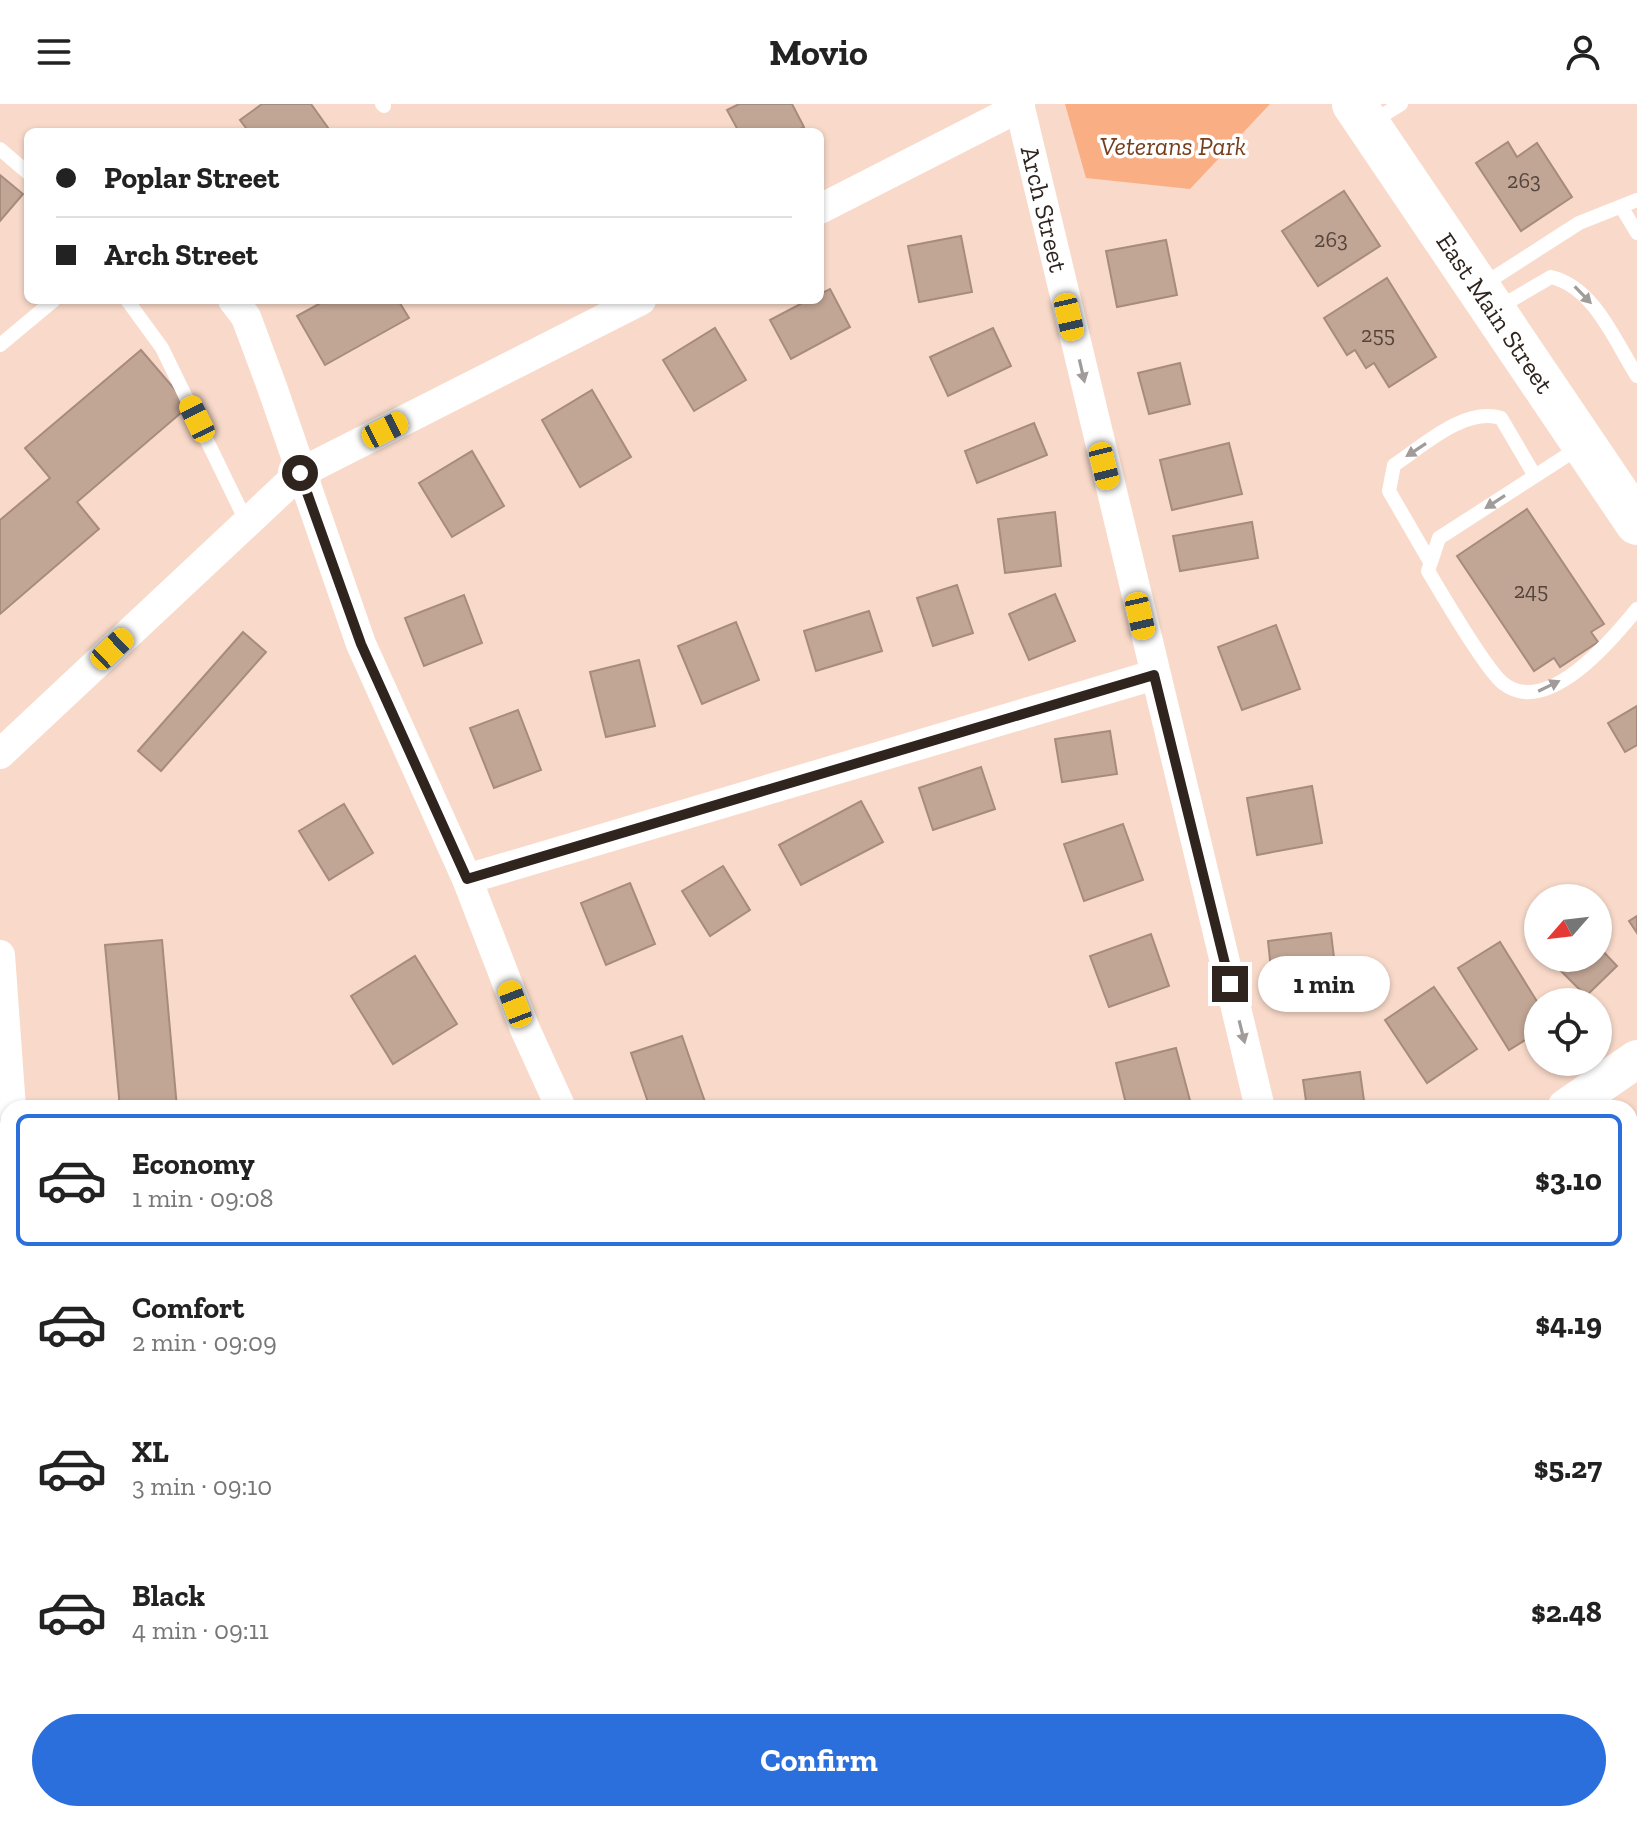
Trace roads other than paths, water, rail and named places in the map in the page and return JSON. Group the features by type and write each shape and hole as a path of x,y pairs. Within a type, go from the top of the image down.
{"main road":[{"name":"East Main Street","path":"1374,111 1485,300 1637,523"}],"street":[{"path":"824,207 1019,106"},
{"name":"Arch Street","path":"1019,106 1258,1100"},
{"path":"236,304 246,317 361,644 467,879 525,1029 557,1100"},
{"path":"0,754 300,473 633,304"},
{"path":"467,879 1154,675"},
{"path":"0,955 10,1100"},
{"path":"1578,1100 1637,1059"}],"lane":[{"path":"0,149 24,170"},
{"path":"1485,300 1579,223 1637,200"},
{"path":"1622,208 1637,233"},
{"path":"1485,300 1551,277 1569,281 1592,303 1637,376"},
{"path":"0,345 49,304"},
{"path":"130,304 162,348 247,523"},
{"path":"1429,560 1389,491 1394,465 1457,424 1489,414 1501,418 1535,476"},
{"path":"1584,444 1439,538 1429,560 1428,571 1502,683 1525,694 1545,689 1573,674 1613,639 1637,609"}],"park label":[{"name":"Veterans Park","path":"1173,146"}]}
